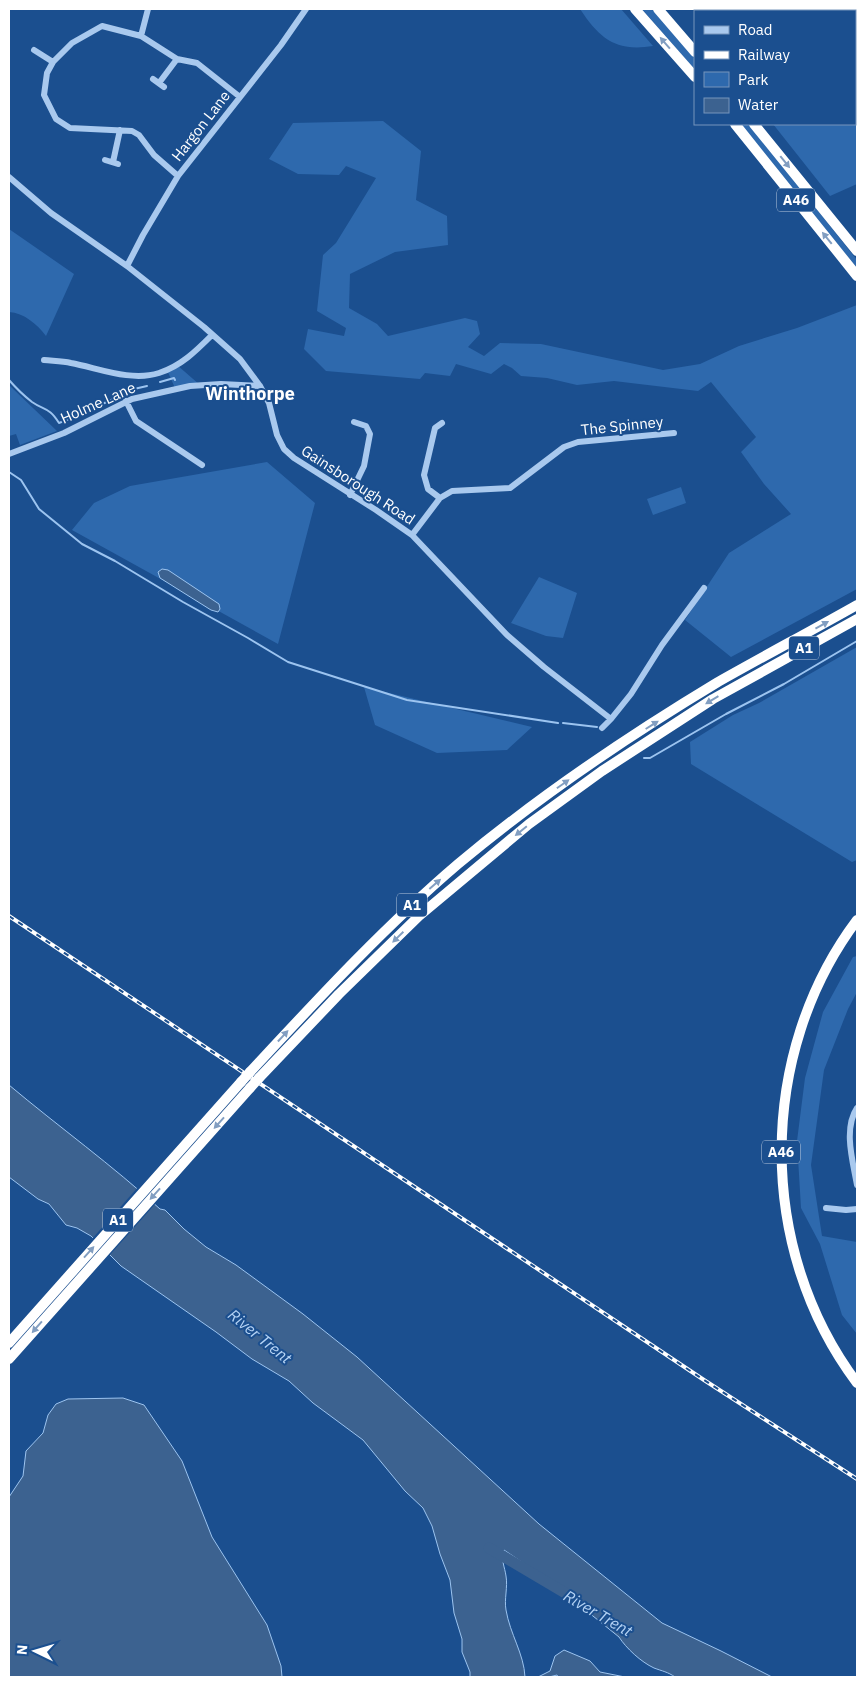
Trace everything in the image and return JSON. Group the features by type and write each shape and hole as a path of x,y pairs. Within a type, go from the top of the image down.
{"highway":[{"path":"635,9 694,75"},
{"path":"658,9 694,51"},
{"name":"A46","path":"736,125 857,276"},
{"name":"A46","path":"755,125 857,251"},
{"name":"A1","path":"9,1343 61,1292 246,1085 329,988 410,906 459,863 523,812 611,751 718,683 857,605"},
{"name":"A1","path":"254,1075 420,916 530,824 618,761 713,699 856,620"},
{"name":"A46","path":"857,920 832,959 813,998 801,1029 787,1085 782,1118 781,1153 786,1213 797,1262 822,1324 857,1383"},
{"name":"A1","path":"9,1359 61,1292"}],"street":[{"path":"141,36 148,9"},
{"name":"Hargon Lane","path":"127,266 178,176 281,46 306,9"},
{"path":"178,176 154,155 139,135 132,131 70,128 56,119 44,95 47,73 54,62 72,43 102,26 141,36 177,59 197,63 240,97"},
{"path":"34,50 54,62"},
{"path":"159,83 177,59"},
{"path":"104,160 115,163 120,130"},
{"name":"Gainsborough Road","path":"9,177 51,213 127,266 240,359 260,386 269,403 277,435 284,449 294,458 412,535 507,635 544,667 611,719"},
{"path":"44,360 69,362 126,374 150,375 167,370 188,358 212,335"},
{"name":"Holme Lane","path":"9,454 64,433 126,401 190,386 221,384 260,386"},
{"path":"126,401 136,421 202,465"},
{"path":"350,494 364,466 370,434 366,426 354,422"},
{"path":"412,535 440,498 428,489 424,475 435,428 442,423"},
{"name":"The Spinney","path":"440,498 452,491 510,488 564,447 578,442 674,433"},
{"path":"602,728 632,694 662,645 704,588"},
{"path":"857,1108 853,1116 851,1128 857,1185"},
{"path":"826,1208 857,1209"}],"green space":[{"path":"580,9 621,9 653,46 629,47 610,41 595,28"},
{"path":"642,9 652,9 694,58 694,69"},
{"path":"857,56 857,184 830,196 774,125 856,125"},
{"path":"383,121 421,151 416,200 447,216 448,245 395,252 350,274 349,308 377,324 388,336 465,318 477,321 480,334 468,347 484,356 500,343 541,344 663,370 700,364 739,346 797,328 857,305 857,589 731,657 685,620 729,553 791,514 764,484 741,452 756,437 711,382 698,391 614,381 577,385 547,378 521,376 504,364 491,374 456,364 450,376 425,373 420,379 326,371 304,349 308,329 344,336 346,328 317,311 323,255 336,243 376,178 346,166 339,175 298,174 269,159 293,123"},
{"path":"740,125 750,125 857,260 857,268"},
{"path":"9,229 74,274 46,336 30,320 20,314 9,312"},
{"path":"177,365 200,385 175,388 167,370"},
{"path":"9,385 57,431 20,445 16,434 9,436"},
{"path":"267,462 315,503 278,644 72,530 94,503 130,486"},
{"path":"681,487 686,503 653,515 647,499"},
{"path":"539,577 577,593 563,638 546,636 511,623"},
{"path":"857,647 857,860 852,862 691,764 690,742 733,715 759,703"},
{"path":"364,687 532,727 507,750 437,753 375,725"},
{"path":"857,956 857,992 848,1009 824,1070 811,1165 822,1236 857,1242 857,1334 842,1315 820,1244 801,1208 797,1141 805,1078 823,1012 853,957"}],"water":[{"path":"162,569 168,570 219,604 220,609 218,612 211,610 160,578 158,572"},
{"path":"9,1085 160,1209 165,1210 206,1247 236,1265 303,1314 357,1357 539,1524 662,1623 772,1677 675,1677 654,1668 639,1658 619,1637 547,1579 504,1550 502,1556 506,1580 506,1610 522,1660 525,1677 470,1677 470,1672 462,1652 462,1639 454,1613 450,1580 432,1526 423,1508 405,1491 363,1440 313,1403 289,1381 252,1359 121,1266 91,1236 77,1228 66,1225 49,1204 38,1199 9,1177"},
{"path":"123,1398 144,1405 182,1461 212,1537 267,1625 281,1666 282,1677 9,1677 9,1497 23,1476 26,1451 43,1433 48,1415 56,1404 68,1399"},
{"path":"564,1650 590,1661 600,1672 625,1677 558,1677 557,1675 538,1677 550,1671 555,1656"}],"pier":[{"path":"139,1186 157,1202 108,1257 91,1240"}],"waterway":[{"path":"160,382 174,378 175,380"},
{"path":"9,380 32,402 56,418 59,423 69,419"},
{"path":"134,389 147,386"},
{"path":"73,417 118,397"},
{"path":"9,472 21,480 39,509 82,544 115,561 288,662 407,700 558,723"},
{"path":"644,758 650,758 726,714 784,684 857,641"},
{"path":"563,723 597,727"},
{"name":"River Trent","path":"489,1548 572,1597"}],"railway":[{"path":"9,916 704,1380 857,1479"}],"district":[{"name":"Winthorpe","path":"250,394"}]}
